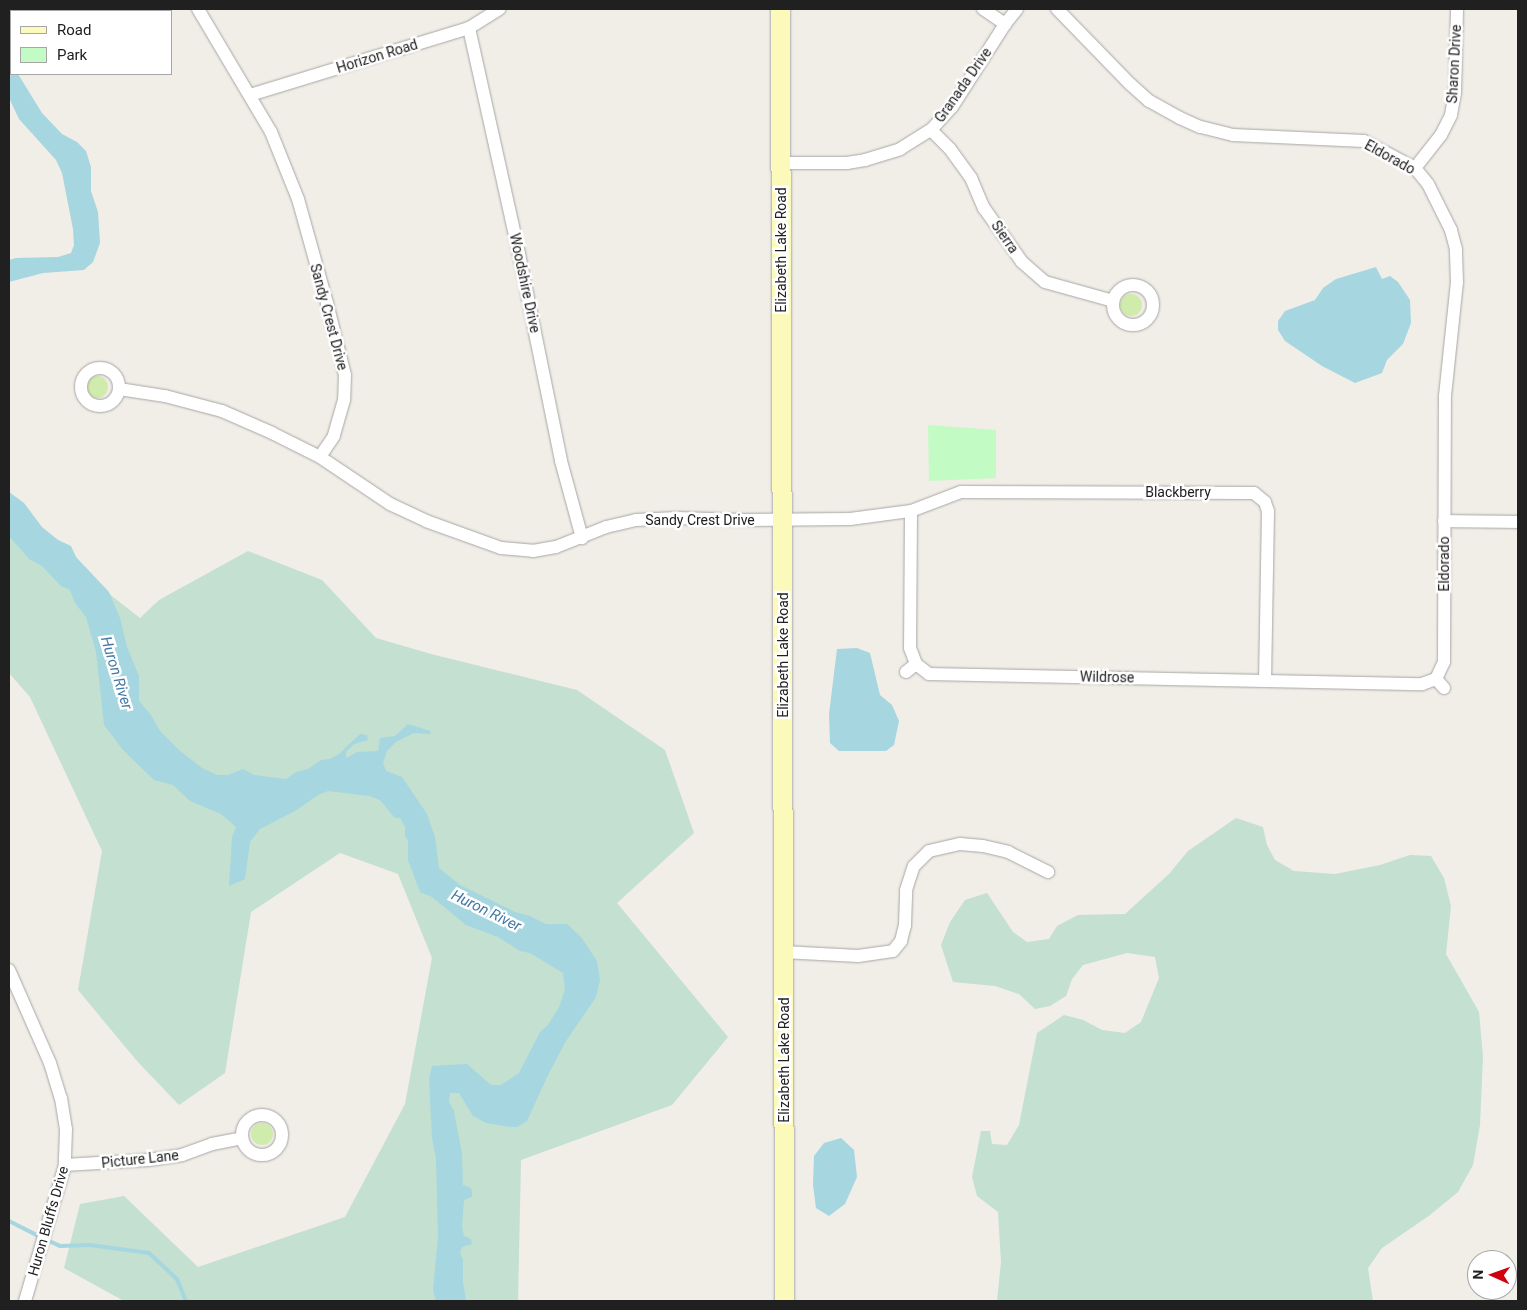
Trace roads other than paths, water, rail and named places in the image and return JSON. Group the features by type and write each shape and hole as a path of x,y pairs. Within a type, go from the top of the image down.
{"street":[{"name":"Sandy Crest Drive","path":"198,9 271,132 298,199 345,375 344,400 334,436 320,457 390,504 426,521 501,548 533,550 556,547 606,527 636,520 676,518 783,520"},
{"name":"Horizon Road","path":"250,95 469,28 499,9"},
{"name":"Elizabeth Lake Road","path":"780,9 784,1301"},
{"path":"983,9 1005,24"},
{"name":"Granada Drive","path":"781,163 847,163 865,160 900,149 931,130 952,107 1005,24 1018,9"},
{"name":"Eldorado","path":"1058,9 1130,84 1150,101 1180,118 1200,127 1234,135 1364,142 1415,168 1428,184 1444,212 1456,249 1457,282 1445,396 1444,662"},
{"name":"Sharon Drive","path":"1415,168 1441,135 1451,115 1455,93 1457,9"},
{"name":"Woodshire Drive","path":"469,28 519,254 561,461 582,538"},
{"name":"Sierra","path":"931,130 950,149 971,178 984,208 1022,262 1045,282 1113,301"},
{"path":"119,389 165,396 222,411 272,432 320,457"},
{"name":"Blackberry","path":"783,520 850,519 911,511 961,492 1254,493 1266,502 1268,511 1265,680"},
{"name":"Wildrose","path":"911,511 911,668 930,674 1440,684 1444,662"},
{"path":"1444,521 1518,522"},
{"path":"783,952 858,956 893,951 901,941 905,925 906,890 914,866 929,851 960,844 983,846 1008,852 1048,872"},
{"name":"Huron Bluffs Drive","path":"9,970 50,1062 61,1098 66,1129 65,1165 25,1301"},
{"name":"Picture Lane","path":"65,1165 148,1160 182,1155 212,1144 242,1138"}],"water":[{"path":"9,47 10,75 19,75 42,113 62,134 77,142 86,151 91,167 91,191 98,212 100,243 93,262 84,270 43,273 9,282 9,260 16,258 58,257 71,253 74,245 73,229 62,173 56,160 19,119 9,98"},
{"path":"1376,267 1382,279 1390,276 1398,282 1410,300 1411,323 1403,344 1387,360 1382,373 1355,383 1322,366 1285,341 1278,330 1278,321 1285,311 1315,300 1323,288 1336,279"},
{"name":"Huron River","path":"9,492 24,503 42,527 58,540 71,546 76,557 109,592 120,618 127,647 139,676 139,701 151,715 160,731 179,750 202,768 217,775 228,775 243,769 254,775 286,779 296,772 308,769 321,760 330,759 339,754 360,734 367,735 368,740 354,744 346,752 346,758 357,752 378,751 380,738 395,736 408,724 430,731 431,734 414,733 396,742 387,751 383,763 386,771 402,777 427,814 435,837 439,868 460,885 515,912 530,916 546,924 567,924 581,937 597,961 600,980 596,997 566,1041 527,1121 517,1127 486,1123 473,1116 459,1093 450,1093 449,1102 454,1111 462,1154 463,1185 471,1188 472,1192 472,1197 464,1200 462,1227 464,1236 471,1239 472,1244 462,1247 460,1253 463,1260 463,1282 466,1301 436,1301 433,1290 438,1237 436,1159 432,1138 429,1079 432,1066 467,1064 491,1085 501,1085 519,1073 540,1032 548,1025 559,1007 565,990 563,973 530,953 520,951 498,937 466,925 432,897 420,892 408,860 408,840 405,836 405,827 400,818 395,818 380,800 369,796 328,791 260,829 250,842 245,879 229,886 232,837 236,827 221,814 190,801 173,785 154,780 123,750 104,725 96,652 86,617 75,603 70,590 61,586 42,566 29,559 9,536"},
{"path":"857,648 870,653 880,695 892,705 899,721 894,745 886,751 839,751 830,743 829,714 837,649"},
{"path":"841,1138 854,1150 857,1177 845,1204 829,1216 816,1208 813,1185 814,1156 824,1143"}],"waterway":[{"path":"9,1221 40,1237"},
{"path":"47,1240 60,1246 90,1245 149,1253 177,1279 186,1301"}]}
